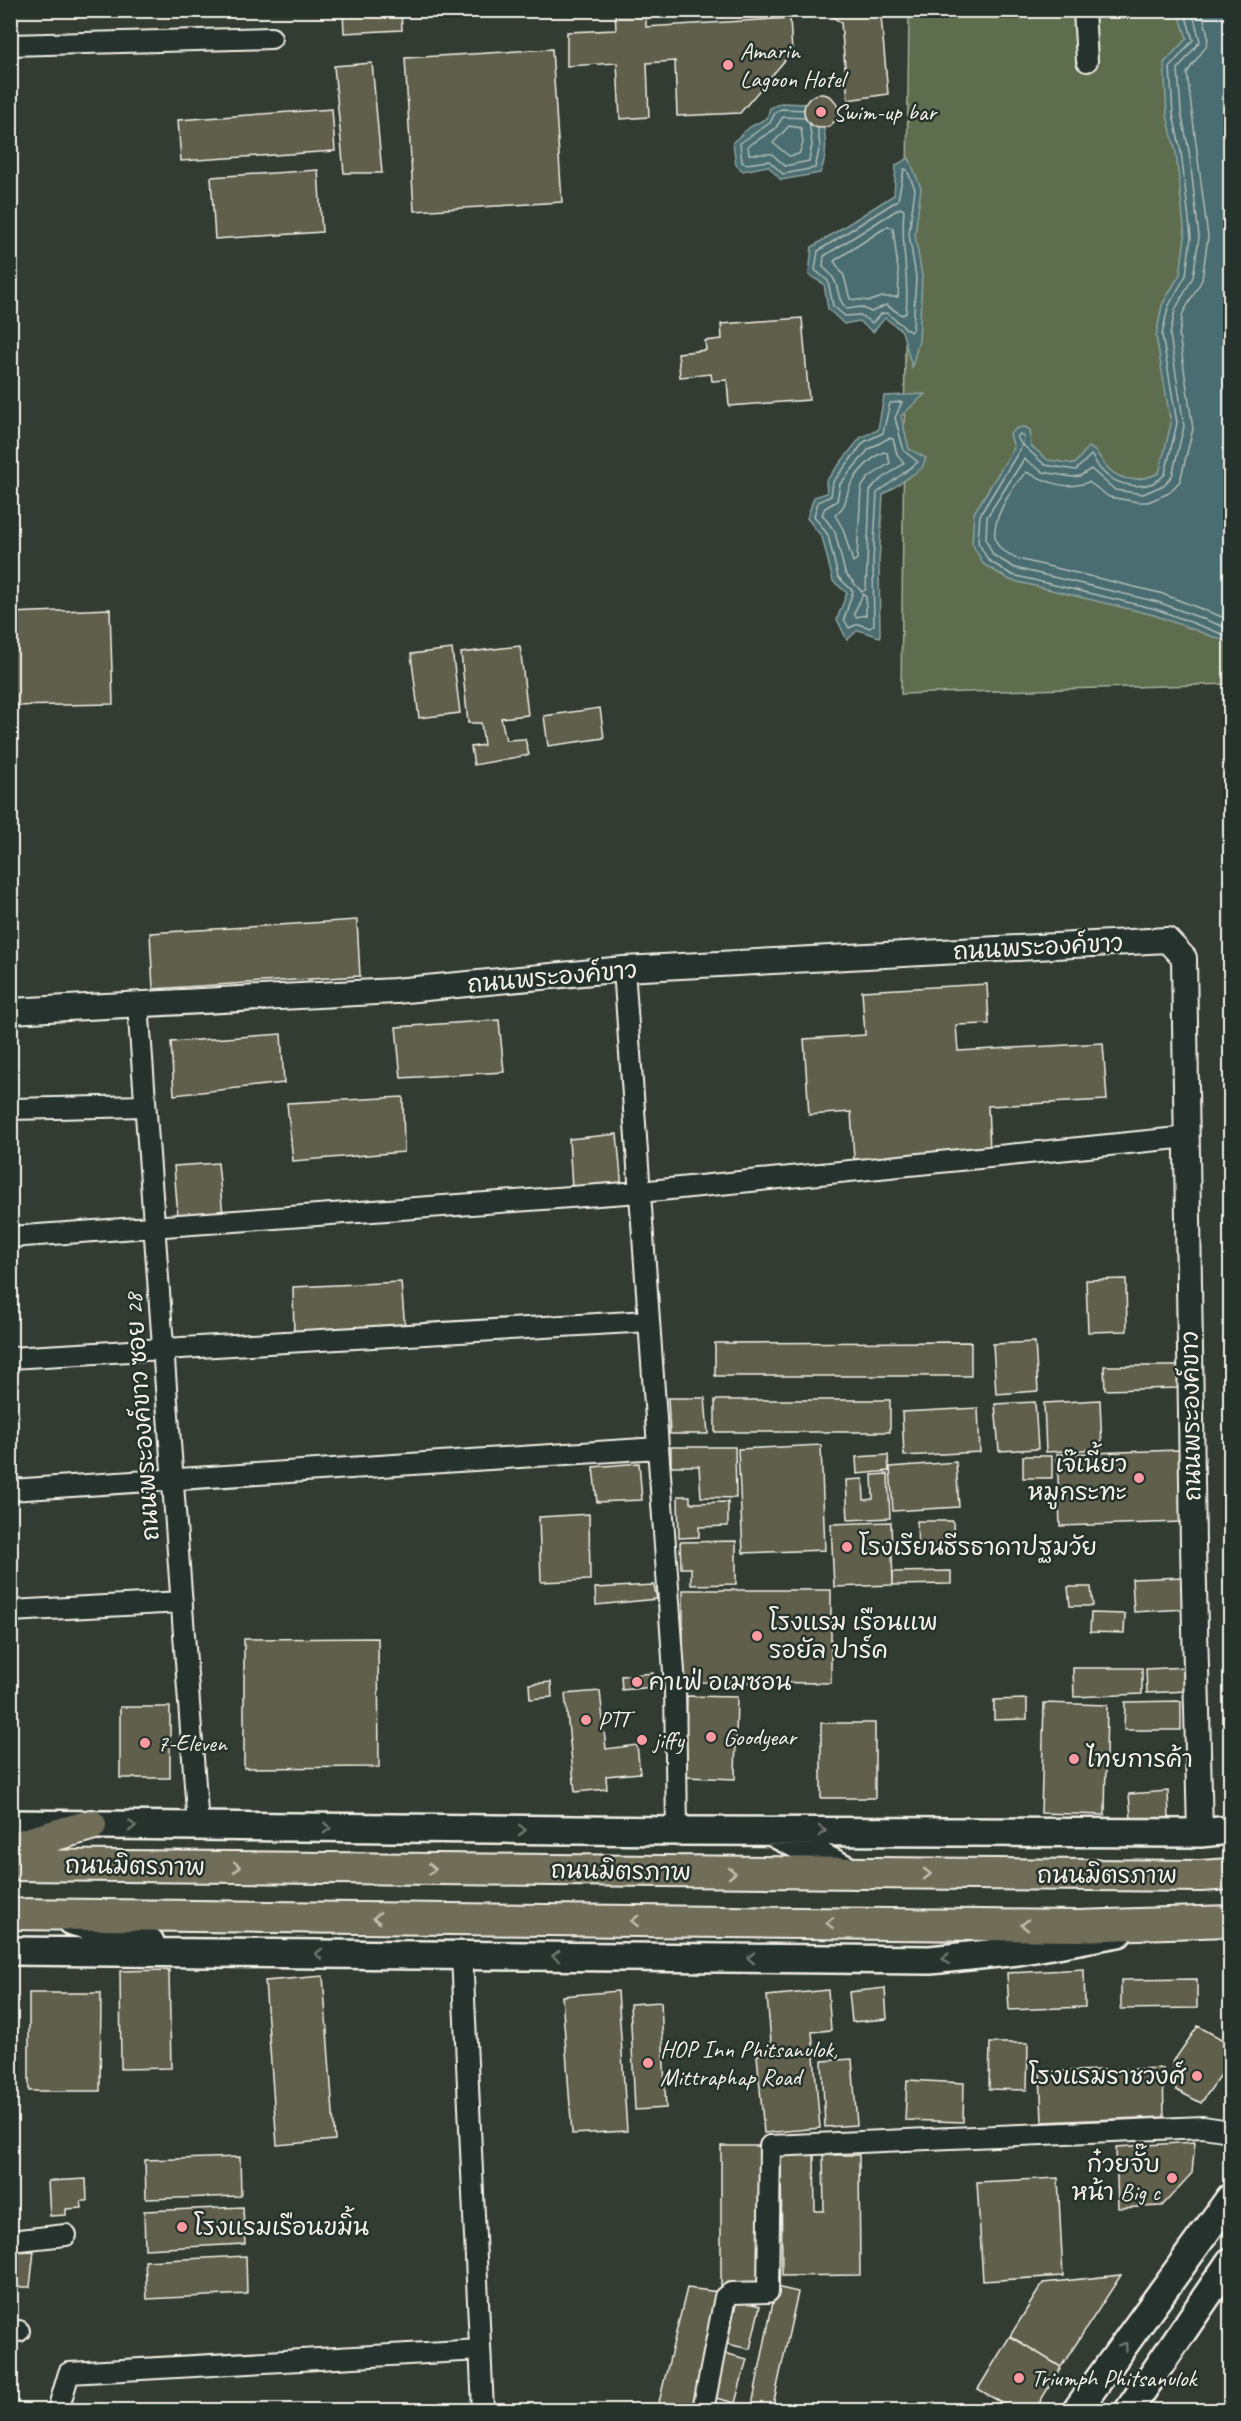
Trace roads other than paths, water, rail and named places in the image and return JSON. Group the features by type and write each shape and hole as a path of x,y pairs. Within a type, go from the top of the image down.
{"main road":[{"path":"10,1824 677,1831 1200,1833 1230,1830"},
{"path":"10,1848 91,1825"},
{"path":"770,1831 855,1874"},
{"name":"ถนนมิตรภาพ","path":"10,1865 855,1874 1201,1876 1230,1874"},
{"name":"ถนนมิตรภาพ","path":"10,1914 1077,1926 1230,1921"},
{"path":"49,1914 189,1952"},
{"path":"10,1951 930,1960 1018,1951 1099,1938 1148,1924"},
{"path":"1077,2410 1230,2198"},
{"path":"1129,2410 1230,2262"},
{"path":"1173,2277 1203,2301"}],"street":[{"path":"1084,10 1087,61"},
{"path":"10,45 271,38"},
{"name":"ถนนพระองค์ขาว","path":"10,1011 395,991 624,969 1167,940 1184,958 1191,1470 1200,1833"},
{"path":"624,969 675,1686 677,1831"},
{"name":"ถนนพระองค์ขาว ซอย 28","path":"138,1004 198,1826"},
{"path":"10,1109 145,1106"},
{"path":"10,1237 640,1192 1188,1137"},
{"path":"10,1358 649,1321"},
{"path":"10,1490 658,1448"},
{"path":"10,1611 182,1602"},
{"path":"462,1955 483,2410"},
{"path":"703,2410 725,2297 731,2293 768,2292 770,2146 1203,2127 1230,2131"},
{"path":"10,2241 66,2235"},
{"path":"58,2410 69,2373 480,2350"}],"water":[{"path":"1178,11 1230,11 1230,643 1154,615 1010,580 983,564 972,543 974,513 1014,448 1010,434 1017,428 1025,427 1030,430 1031,446 1048,460 1075,464 1088,447 1118,476 1138,479 1159,473 1171,424 1156,336 1162,305 1180,274 1185,237 1176,153 1167,115 1164,63 1187,38"},
{"path":"781,103 810,104 822,113 825,151 820,173 781,180 768,166 743,171 736,165 733,142 750,127 767,118 770,108"},
{"path":"909,158 921,188 915,234 922,276 919,341 912,367 902,331 885,318 873,332 859,321 844,324 828,309 824,284 809,275 812,247 894,195 896,165"},
{"path":"925,394 901,416 909,449 926,458 922,468 883,495 879,562 880,637 858,630 847,640 837,619 847,593 833,581 822,537 807,518 814,497 827,493 826,481 861,437 878,430 884,396"}],"place":[{"name":"Amarin Lagoon Hotel","path":"728,65"},
{"name":"Swim-up bar","path":"821,112"},
{"name":"เจ๊เนี้ยว หมูกระทะ","path":"1139,1478"},
{"name":"โรงเรียนธีรธาดาปฐมวัย","path":"847,1547"},
{"name":"โรงแรม เรือนแพ รอยัล ปาร์ค","path":"757,1636"},
{"name":"คาเฟ่ อเมซอน","path":"637,1682"},
{"name":"PTT","path":"586,1720"},
{"name":"Goodyear","path":"711,1737"},
{"name":"jiffy","path":"642,1740"},
{"name":"7-Eleven","path":"145,1743"},
{"name":"ไทยการค้า","path":"1074,1759"},
{"name":"HOP Inn Phitsanulok, Mittraphap Road","path":"648,2063"},
{"name":"โรงแรมราชวงศ์","path":"1197,2076"},
{"name":"ก๋วยจั๊บ หน้า Big c","path":"1172,2178"},
{"name":"โรงแรมเรือนขมิ้น","path":"182,2227"},
{"name":"Triumph Phitsanulok","path":"1019,2378"}]}
